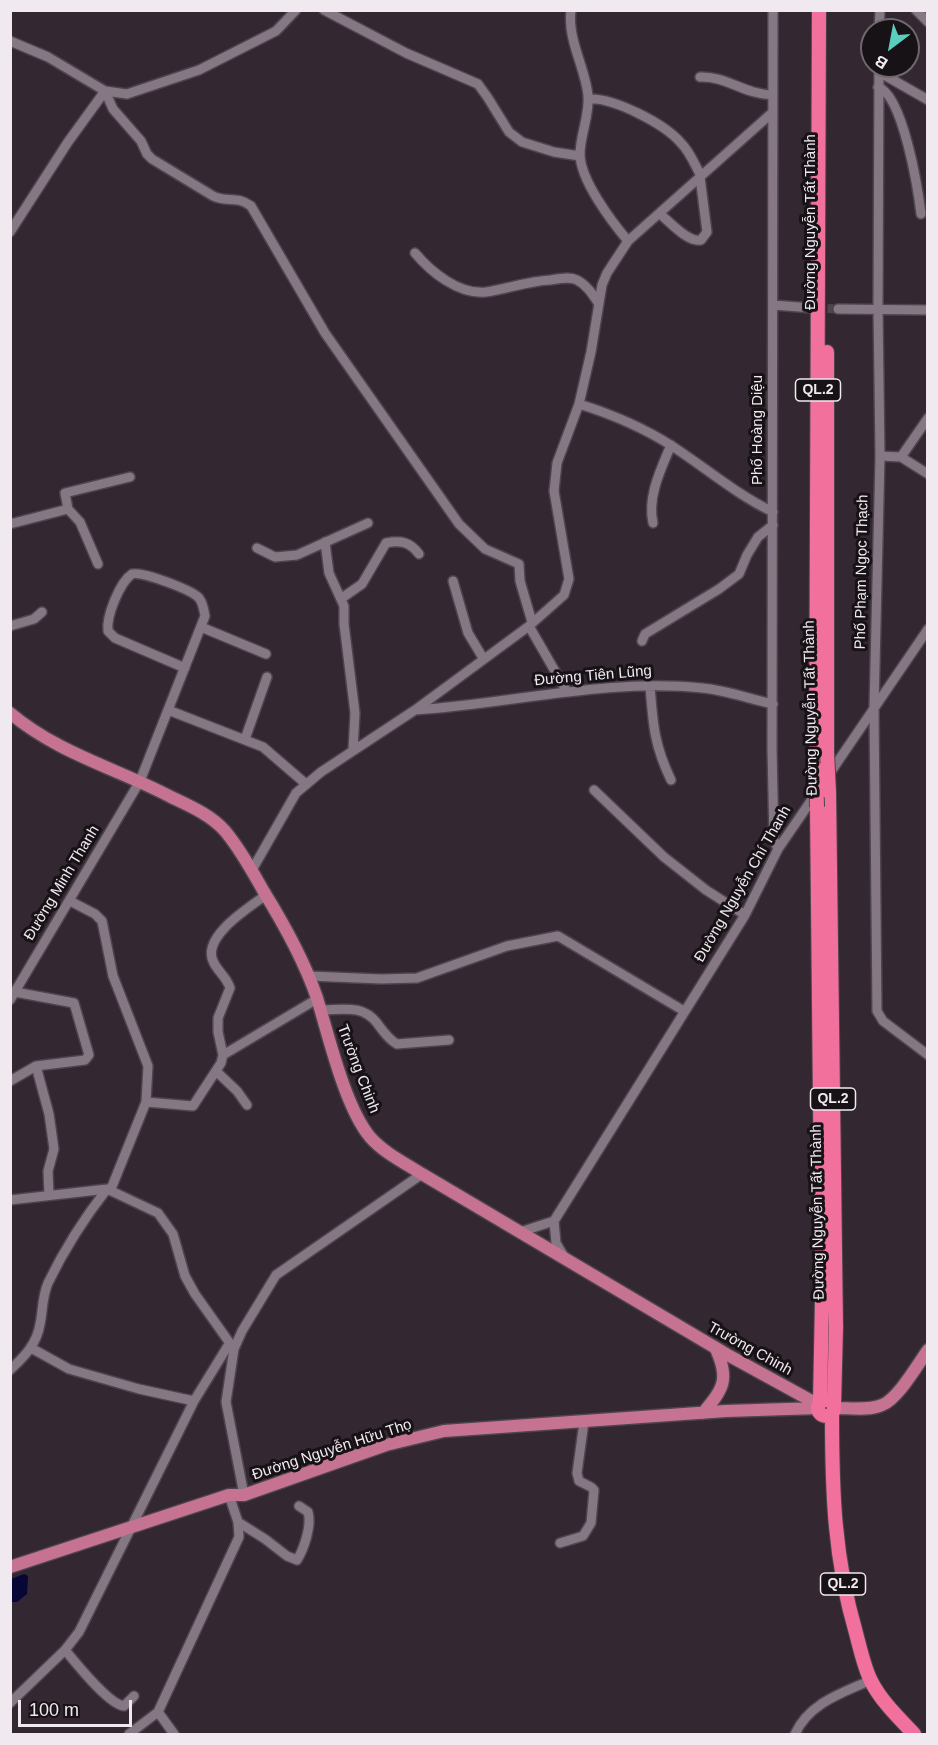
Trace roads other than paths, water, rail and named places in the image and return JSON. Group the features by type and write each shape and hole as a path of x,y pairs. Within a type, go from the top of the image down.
{"highway":[{"name":"Đường Nguyễn Tất Thành","path":"819,10 816,769 822,1299 826,1407"},
{"name":"Đường Nguyễn Tất Thành","path":"826,1407 836,1327 827,752 828,10"},
{"name":"QL.2","path":"826,1407 839,1567 848,1607 870,1680 891,1710 914,1734"}],"main road":[{"name":"Trường Chinh","path":"10,713 42,737 63,749 140,781 197,809 222,828 241,850 293,940 309,976 351,1102 369,1136 379,1147 716,1348 826,1407"},
{"path":"703,1413 717,1396 724,1376 724,1365 716,1348"},
{"name":"Đường Nguyễn Hữu Thọ","path":"10,1567 229,1495 244,1495 386,1445 444,1431 703,1413 826,1407 863,1408 885,1404 927,1350"}],"street":[{"path":"10,41 48,57 105,91 127,94 199,70 276,31 296,10"},
{"path":"324,10 406,53 477,84 509,132 522,142 554,152 580,156"},
{"path":"571,10 571,30 588,99 580,156 600,205 628,241"},
{"name":"Phố Hoàng Diệu","path":"773,10 773,704 774,840 777,849"},
{"path":"916,10 927,22"},
{"path":"700,77 719,79 753,93 773,95"},
{"name":"Phố Phạm Ngọc Thạch","path":"878,78 880,456 874,708 877,1011 883,1021 927,1054"},
{"path":"893,78 927,100"},
{"path":"878,87 888,92 898,113 914,171 921,214"},
{"path":"105,91 113,109 141,141 152,159 220,200 235,198 251,206 325,333 459,524 485,549 519,564 520,581 531,624 567,692"},
{"path":"10,232 68,142 105,91"},
{"path":"588,99 604,99 621,105 651,121 683,145 701,177 707,232 701,240 694,241 660,214"},
{"path":"252,870 296,793 306,784 415,710 531,624 564,595 569,579 554,491 557,463 579,404 602,285 607,273 628,241 773,112"},
{"path":"415,253 436,274 473,292 484,292 527,282 574,279 587,288 599,304"},
{"path":"773,305 812,308"},
{"path":"838,309 927,310"},
{"path":"579,404 606,412 670,445 756,504 773,512"},
{"path":"901,457 927,418"},
{"path":"653,523 650,511 651,500 670,445"},
{"path":"880,456 901,457 927,474"},
{"path":"98,564 80,522 68,509 66,492 130,477"},
{"path":"10,524 68,509"},
{"path":"257,548 275,557 297,555 368,523"},
{"path":"642,641 643,635 650,630 719,590 739,574 758,537 773,525"},
{"path":"325,542 329,573 342,598 355,713 353,750"},
{"path":"342,598 362,584 386,543 404,542 414,547 419,554"},
{"path":"139,572 198,596 204,607 205,616 185,668 115,638 108,631 109,615 126,578 132,574 139,572"},
{"path":"453,581 468,633 483,658"},
{"path":"10,626 34,619 42,612"},
{"path":"201,627 266,654"},
{"name":"Đường Nguyễn Chí Thanh","path":"554,1221 745,915 777,849 927,629"},
{"name":"Đường Minh Thanh","path":"13,996 140,781 185,668"},
{"path":"244,739 267,677"},
{"path":"651,686 655,742 671,780"},
{"name":"Đường Tiên Lũng","path":"415,710 567,692 651,686 704,688 773,704"},
{"path":"168,710 263,747 306,784"},
{"path":"594,789 678,868 706,890 745,915"},
{"path":"146,1102 194,1106 217,1072 223,1055 218,1032 218,1018 230,988 213,962 211,957 213,947 219,932 224,927 266,895"},
{"path":"10,1370 32,1348 40,1326 48,1284 92,1209 109,1189 146,1102 148,1071 146,1060 113,976 102,921 95,914 70,901"},
{"path":"309,976 381,980 417,978 507,946 558,936 684,1011"},
{"path":"10,1081 36,1066 87,1059 89,1055 76,1006 70,1001 13,996"},
{"path":"223,1055 319,1005 361,1010 373,1017 397,1044 449,1040"},
{"path":"36,1066 49,1114 54,1149 48,1171 49,1195"},
{"path":"217,1072 237,1091 247,1105"},
{"path":"10,1703 65,1650 79,1632 194,1401 232,1347 276,1275 422,1174"},
{"path":"10,1200 109,1189 158,1213 166,1221 174,1234 185,1276 232,1347 226,1402 244,1495"},
{"path":"520,1232 554,1221 556,1243 566,1260"},
{"path":"32,1348 69,1369 139,1389 194,1401"},
{"path":"560,1543 583,1536 591,1523 594,1490 591,1486 579,1481 577,1473 584,1422"},
{"path":"129,1734 158,1712 239,1537 238,1522 229,1495"},
{"path":"238,1522 287,1556 297,1560 309,1521 308,1512 299,1506"},
{"path":"65,1650 86,1675 117,1704 124,1706 134,1696"},
{"path":"795,1734 806,1717 823,1703 870,1680"},
{"path":"158,1712 174,1734"}],"tunnel":[{"path":"814,308 838,309"}]}
